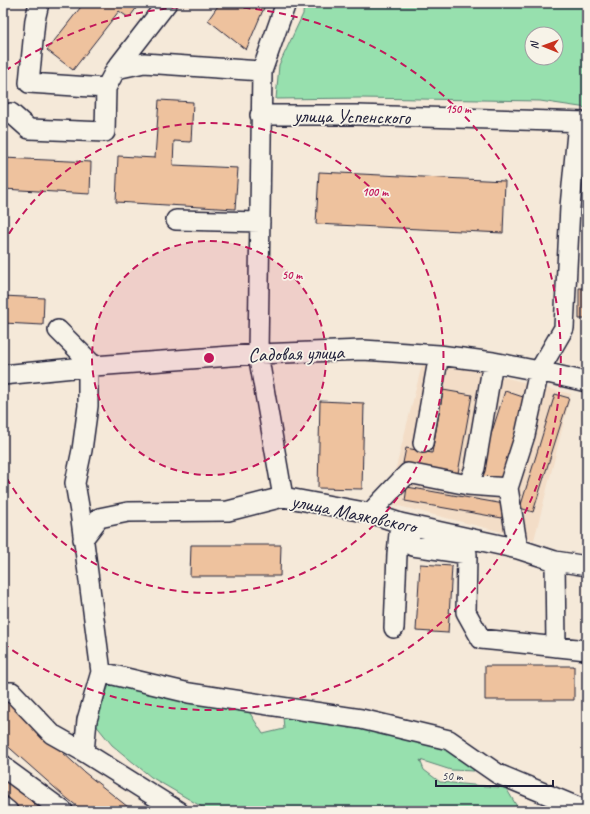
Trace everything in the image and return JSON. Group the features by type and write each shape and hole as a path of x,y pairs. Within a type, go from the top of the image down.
{"street":[{"path":"39,3 35,20 29,83 106,88"},
{"path":"11,113 29,129 105,132 106,88 116,69 167,3"},
{"path":"283,497 258,354 260,115 262,71 286,3"},
{"path":"116,69 144,63 262,71"},
{"name":"улица Успенского","path":"260,115 357,115 582,122"},
{"path":"518,549 508,488 525,435 539,371 564,328 579,207 582,122"},
{"path":"176,220 260,222"},
{"path":"58,330 91,367 88,406 82,450 75,483 101,672 87,720 84,752"},
{"name":"Садовая улица","path":"3,375 258,354 363,350 493,362 587,382"},
{"path":"423,443 439,356"},
{"path":"468,485 475,468 493,362"},
{"path":"370,513 408,473 468,485 508,488"},
{"name":"улица Маяковского","path":"83,539 99,518 128,512 228,511 283,497 370,513 400,523 518,549 555,561 587,566"},
{"path":"394,628 397,554 400,523"},
{"path":"400,523 413,546 467,554 466,612 481,639 587,650"},
{"path":"555,561 556,647"},
{"path":"101,672 189,693 361,719 449,740 498,774 587,810"},
{"path":"3,692 12,692 52,734 84,752 178,811"},
{"path":"3,765 7,770 63,811"},
{"path":"3,807 8,811"}],"shaded area":[{"path":"424,357 571,394 534,540 387,503"}],"green space":[{"path":"304,3 587,3 587,108 540,101 360,98 276,99 279,65 303,14"},
{"path":"109,685 132,685 248,710 263,734 284,729 283,717 355,724 442,744 472,765 474,771 451,770 420,760 424,770 440,782 506,788 519,810 522,811 209,811 151,777 112,745 95,724"}],"building":[{"path":"84,3 140,3 129,18 119,11 73,70 47,50"},
{"path":"220,3 266,3 246,50 208,20"},
{"path":"159,100 193,102 191,142 174,141 173,165 238,168 235,209 116,202 118,156 155,158"},
{"path":"3,158 91,162 90,194 3,189"},
{"path":"319,172 505,181 503,233 316,224"},
{"path":"579,288 587,288 587,319 579,319"},
{"path":"3,296 44,298 43,325 3,323"},
{"path":"443,390 472,395 458,473 403,463 406,448 432,453"},
{"path":"505,391 529,399 502,483 478,475"},
{"path":"555,394 569,398 533,512 520,508"},
{"path":"320,401 364,403 362,489 318,488"},
{"path":"407,487 504,504 502,518 405,501"},
{"path":"191,545 281,545 280,576 190,576"},
{"path":"420,564 452,566 448,633 416,631"},
{"path":"485,666 574,666 574,700 485,700"},
{"path":"5,700 84,772 133,811 83,811 63,795 3,742 3,702"},
{"path":"3,772 34,804 45,811 21,811 3,792"}]}
